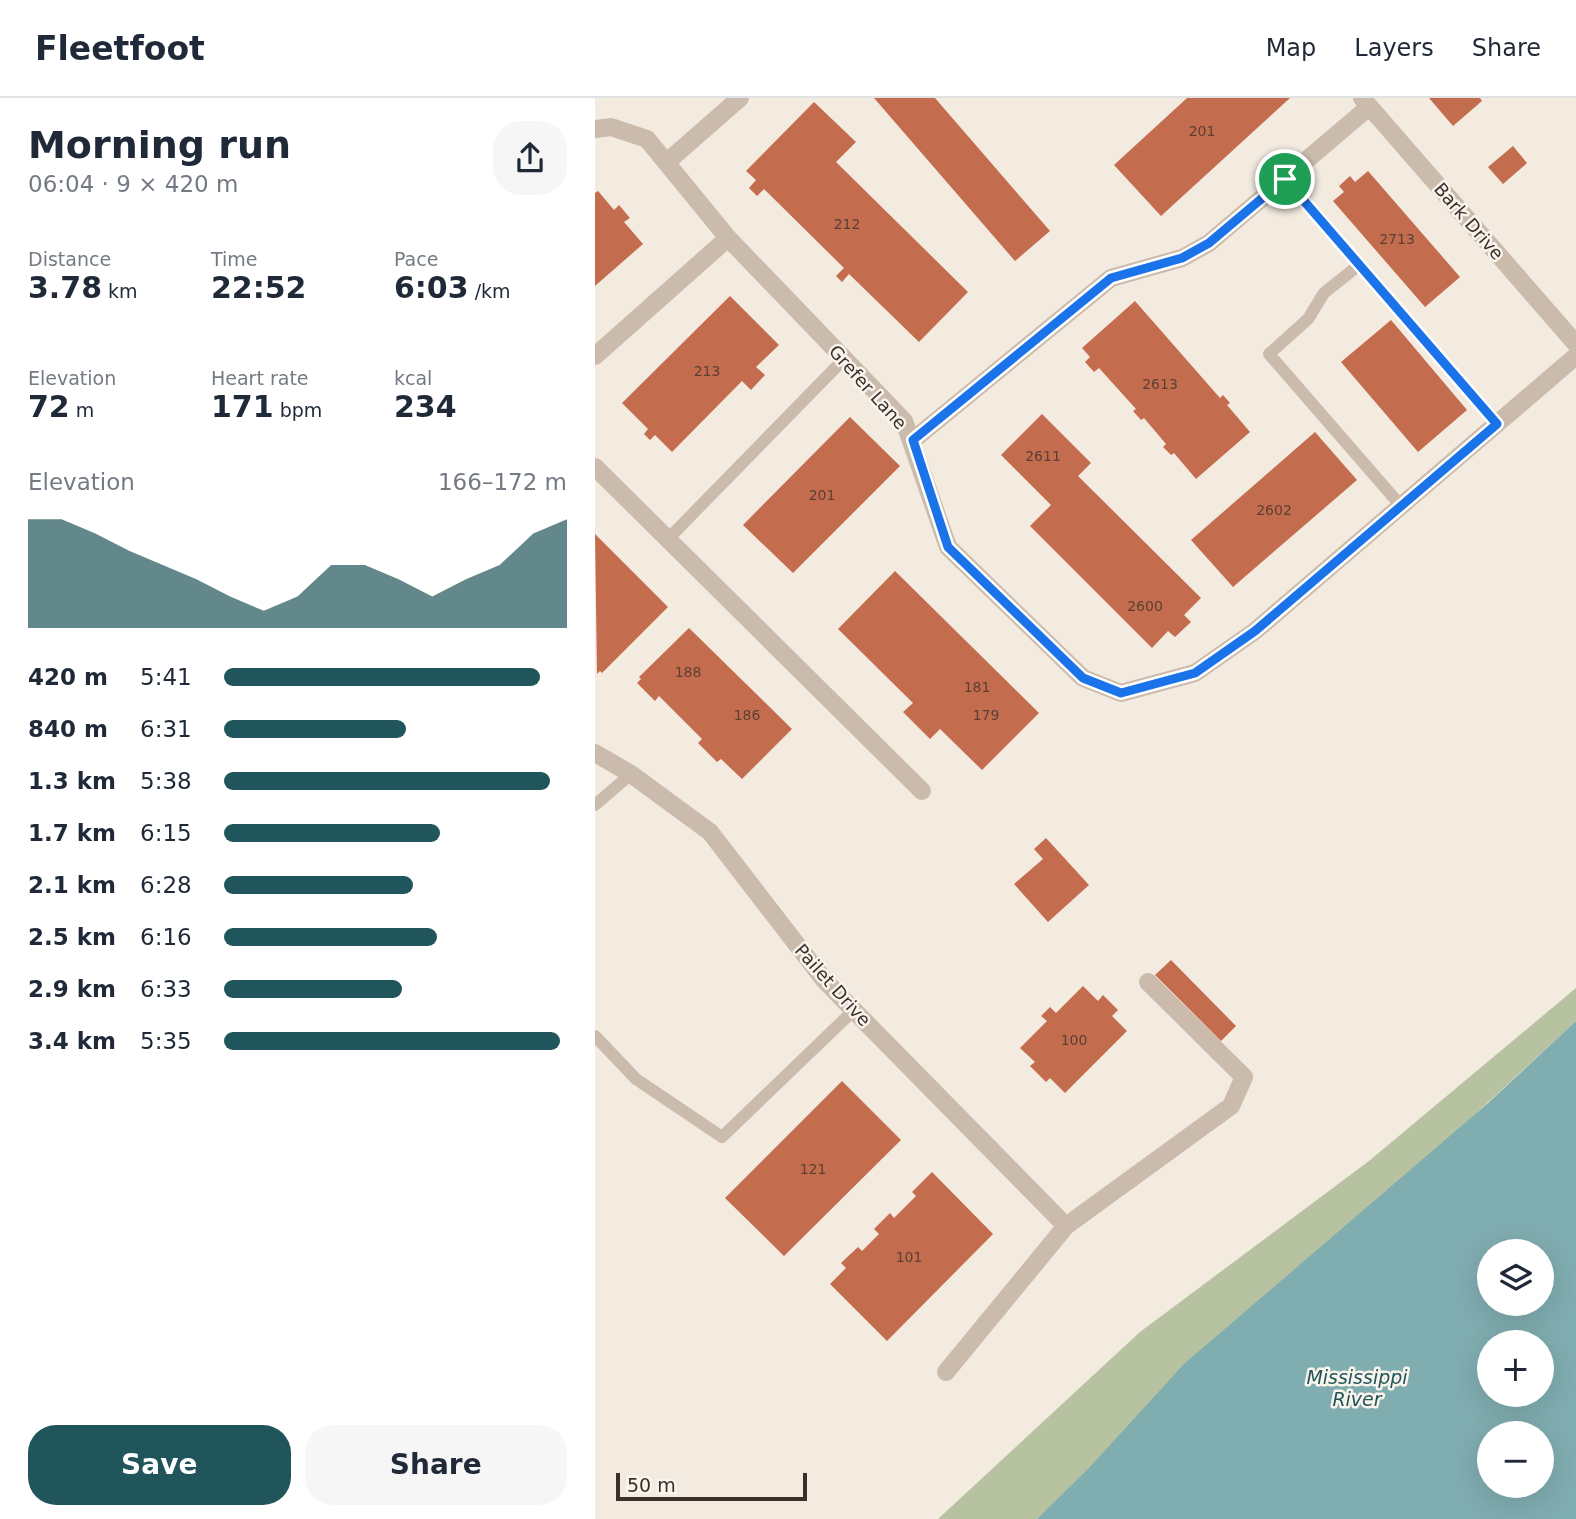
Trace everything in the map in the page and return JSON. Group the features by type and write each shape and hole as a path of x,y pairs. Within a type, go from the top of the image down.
{"street":[{"path":"667,162 740,98"},
{"path":"913,440 1111,278 1182,258 1209,243 1285,179 1366,102"},
{"name":"Bark Drive","path":"1366,102 1576,344"},
{"name":"Grefer Lane","path":"595,129 611,127 647,139 728,238 904,421 913,440 948,547 1083,678 1121,693 1195,673 1255,631 1401,506"},
{"path":"595,356 728,238"},
{"path":"1401,506 1576,356"},
{"path":"595,467 922,791"},
{"name":"Pailet Drive","path":"595,754 631,774 710,832 825,981 1066,1226"},
{"path":"946,1371 1066,1226 1231,1106 1244,1077 1148,982"}],"lane":[{"path":"1285,179 1497,424"},
{"path":"1359,265 1324,293 1308,319 1269,354 1401,506"},
{"path":"668,539 844,359"},
{"path":"595,805 631,774"},
{"path":"595,1036 636,1079 722,1137 854,1010"}],"green space":[{"path":"1576,988 1576,1021 1037,1519 938,1519 1140,1332 1369,1161"}],"water":[{"name":"Mississippi River","path":"1576,1021 1576,1519 1037,1519 1088,1469 1184,1364 1487,1104"}],"building":[{"path":"874,98 935,98 1050,231 1015,261"},
{"path":"1187,98 1290,98 1161,216 1114,165"},
{"path":"1429,98 1480,98 1482,101 1453,126"},
{"path":"814,102 856,142 836,162 968,292 919,342 849,274 842,282 836,276 844,268 764,189 757,196 749,188 756,180 746,171"},
{"path":"1513,146 1527,163 1503,184 1488,167"},
{"path":"1368,171 1460,277 1425,307 1333,201 1344,192 1339,186 1350,176 1355,182"},
{"path":"598,191 614,210 619,205 630,218 624,222 643,244 595,286 595,193"},
{"path":"730,296 779,345 756,367 765,375 751,390 742,381 672,452 655,435 650,440 644,434 648,429 622,403"},
{"path":"1135,301 1220,398 1223,395 1230,403 1227,405 1250,432 1196,479 1174,453 1171,455 1163,447 1166,444 1144,418 1141,420 1133,411 1136,409 1099,368 1094,372 1085,362 1090,357 1082,348"},
{"path":"1391,320 1467,410 1418,452 1341,362"},
{"path":"1042,414 1091,463 1078,476 1201,598 1184,615 1191,622 1175,637 1168,631 1152,648 1030,526 1051,505 1001,455"},
{"path":"850,417 900,466 793,573 743,525"},
{"path":"1315,432 1357,480 1233,587 1191,540"},
{"path":"595,534 668,607 602,673 600,671 597,674"},
{"path":"895,571 1039,713 982,770 940,729 930,739 903,712 913,703 838,629"},
{"path":"689,628 792,729 742,779 721,759 717,762 698,743 702,739 659,696 655,701 637,683 641,679 639,677"},
{"path":"1046,838 1089,885 1048,922 1014,884 1043,859 1034,849"},
{"path":"1171,960 1236,1026 1221,1041 1155,975"},
{"path":"1083,986 1098,1001 1103,995 1118,1010 1112,1016 1127,1031 1065,1093 1050,1078 1046,1082 1030,1066 1035,1062 1020,1048 1047,1021 1041,1016 1050,1007 1056,1013"},
{"path":"842,1081 901,1140 784,1256 725,1198"},
{"path":"932,1172 993,1234 887,1341 830,1284 846,1268 841,1263 858,1247 862,1251 879,1234 874,1229 890,1213 894,1218 916,1196 912,1192"}],"route":[{"path":"1285,179 1497,424 1255,631 1195,673 1121,693 1083,678 948,547 913,440 1111,278 1182,258 1209,243 1285,179"}]}
